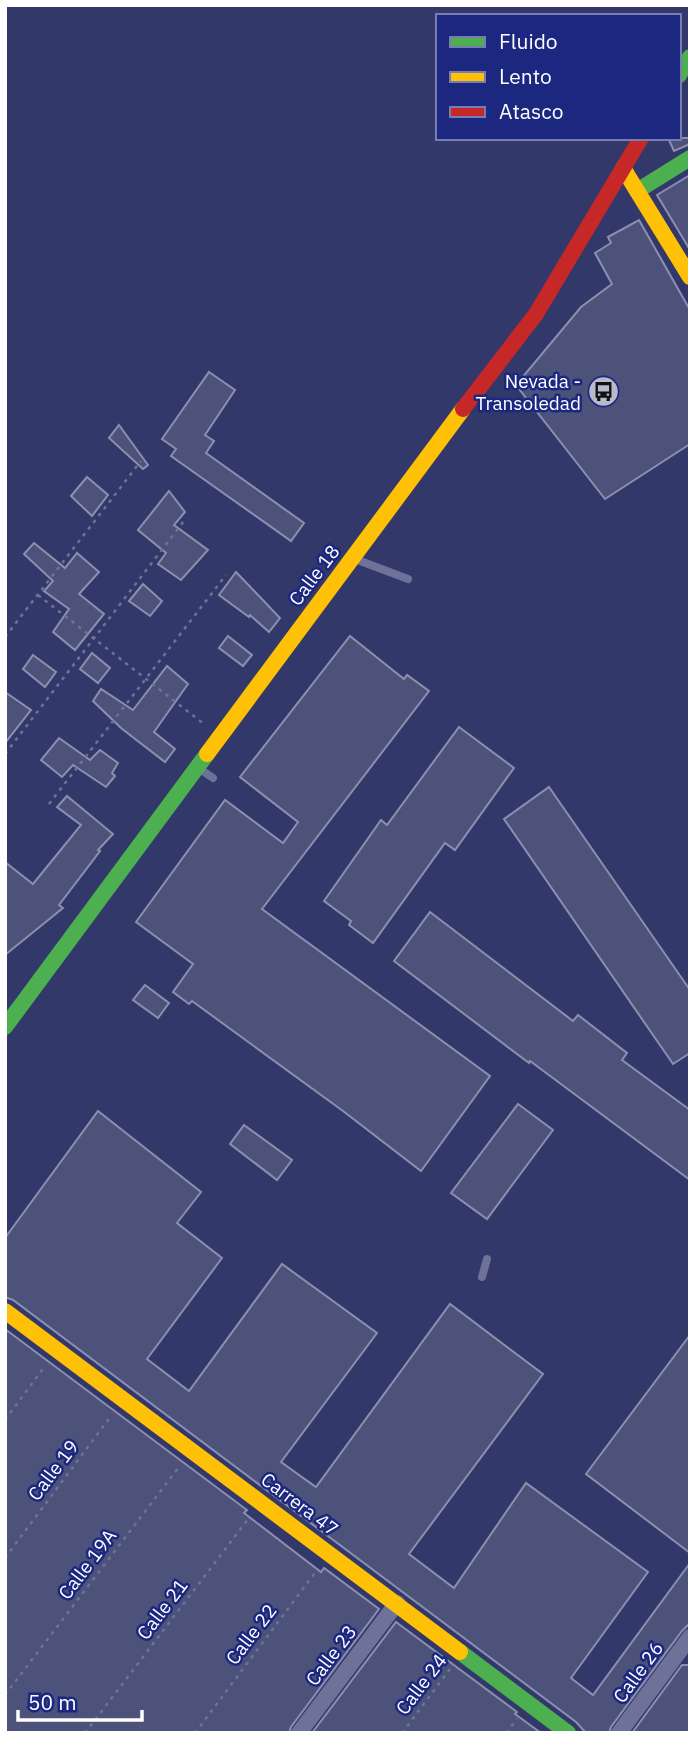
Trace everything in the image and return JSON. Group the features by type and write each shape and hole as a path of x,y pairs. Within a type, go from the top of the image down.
{"main road":[{"name":"Calle 18","path":"5,1027 429,453 536,314 640,140"},
{"path":"637,191 690,158"},
{"path":"623,168 687,266"},
{"name":"Carrera 47","path":"5,1311 568,1733"}],"street":[{"name":"Calle 23","path":"299,1733 397,1603"},
{"name":"Calle 26","path":"619,1733 690,1637"}],"lane":[{"path":"353,558 408,579"},
{"path":"197,767 213,778"},
{"path":"482,1277 487,1259"}],"path":[{"path":"5,637 141,461"},
{"path":"5,754 184,521"},
{"path":"49,804 226,575"},
{"path":"38,596 203,723"},
{"path":"5,1420 58,1350"},
{"name":"Calle 19","path":"5,1558 124,1399"},
{"name":"Calle 19A","path":"5,1695 192,1450"},
{"name":"Calle 21","path":"85,1733 261,1502"},
{"name":"Calle 22","path":"195,1733 330,1553"},
{"name":"Calle 24","path":"402,1733 462,1652"}],"building":[{"path":"690,138 690,144 674,151 669,140"},
{"path":"690,175 690,250 657,195"},
{"name":"Nevada - Transoledad","path":"639,220 690,310 690,444 605,499 516,385 581,307 612,284 595,253 611,243 608,237"},
{"path":"209,372 235,390 205,435 214,441 206,453 304,523 291,541 171,456 176,449 162,439"},
{"path":"119,425 148,465 143,469 109,438"},
{"path":"87,477 108,495 92,516 71,496"},
{"path":"169,491 185,512 174,525 208,550 181,580 158,564 166,553 138,530"},
{"path":"34,543 65,568 77,553 99,572 79,594 104,614 75,650 53,632 69,609 44,591 53,581 24,554"},
{"path":"236,572 280,618 269,632 250,615 249,617 219,595"},
{"path":"143,584 162,601 150,616 129,601"},
{"path":"228,636 252,655 243,666 219,648"},
{"path":"350,636 404,679 407,675 429,691 262,909 490,1076 421,1171 192,1001 189,1004 173,992 193,964 136,922 225,800 283,843 298,822 240,777"},
{"path":"92,653 110,668 98,683 80,669"},
{"path":"33,655 56,672 45,687 23,669"},
{"path":"167,666 188,684 154,732 175,749 165,762 121,728 93,701 101,689 133,710"},
{"path":"5,692 31,710 5,743"},
{"path":"459,727 514,768 455,850 445,843 373,943 349,925 351,921 324,901 381,820 387,825"},
{"path":"59,738 90,760 100,750 118,763 112,773 115,776 106,787 73,765 62,777 41,760"},
{"path":"549,787 690,990 690,1053 673,1064 504,819"},
{"path":"67,796 113,834 98,850 100,851 59,905 63,908 5,955 5,862 33,884 81,825 57,807"},
{"path":"430,912 573,1021 578,1015 627,1053 622,1060 690,1110 690,1180 394,961"},
{"path":"145,985 169,1003 158,1018 133,1000"},
{"path":"518,1104 553,1130 487,1219 451,1193"},
{"path":"98,1111 201,1192 177,1223 222,1258 147,1359 189,1391 282,1264 377,1333 281,1462 316,1487 450,1304 543,1374 409,1554 454,1588 526,1483 648,1572 571,1678 593,1695 690,1563 690,1623 609,1733 586,1733 576,1722 13,1300 5,1297 5,1238"},
{"path":"244,1125 292,1160 277,1180 230,1144"},
{"path":"5,1329 247,1510 244,1513 321,1572 324,1568 379,1609 289,1733 5,1733"},
{"path":"690,1335 690,1553 586,1474"},
{"path":"396,1622 517,1712 515,1714 541,1733 312,1733"},
{"path":"682,1665 690,1665 690,1733 632,1733"}],"traffic: fast":[{"path":"681,72 690,57"},
{"path":"637,191 690,158"},
{"path":"5,1027 207,754"},
{"path":"460,1652 568,1733"}],"traffic: slow":[{"path":"623,168 690,277"},
{"path":"207,754 463,409"},
{"path":"5,1311 460,1652"}],"traffic: jam":[{"path":"463,409 536,314 640,140"}],"place":[{"name":"Nevada - Transoledad","path":"604,392"}]}
